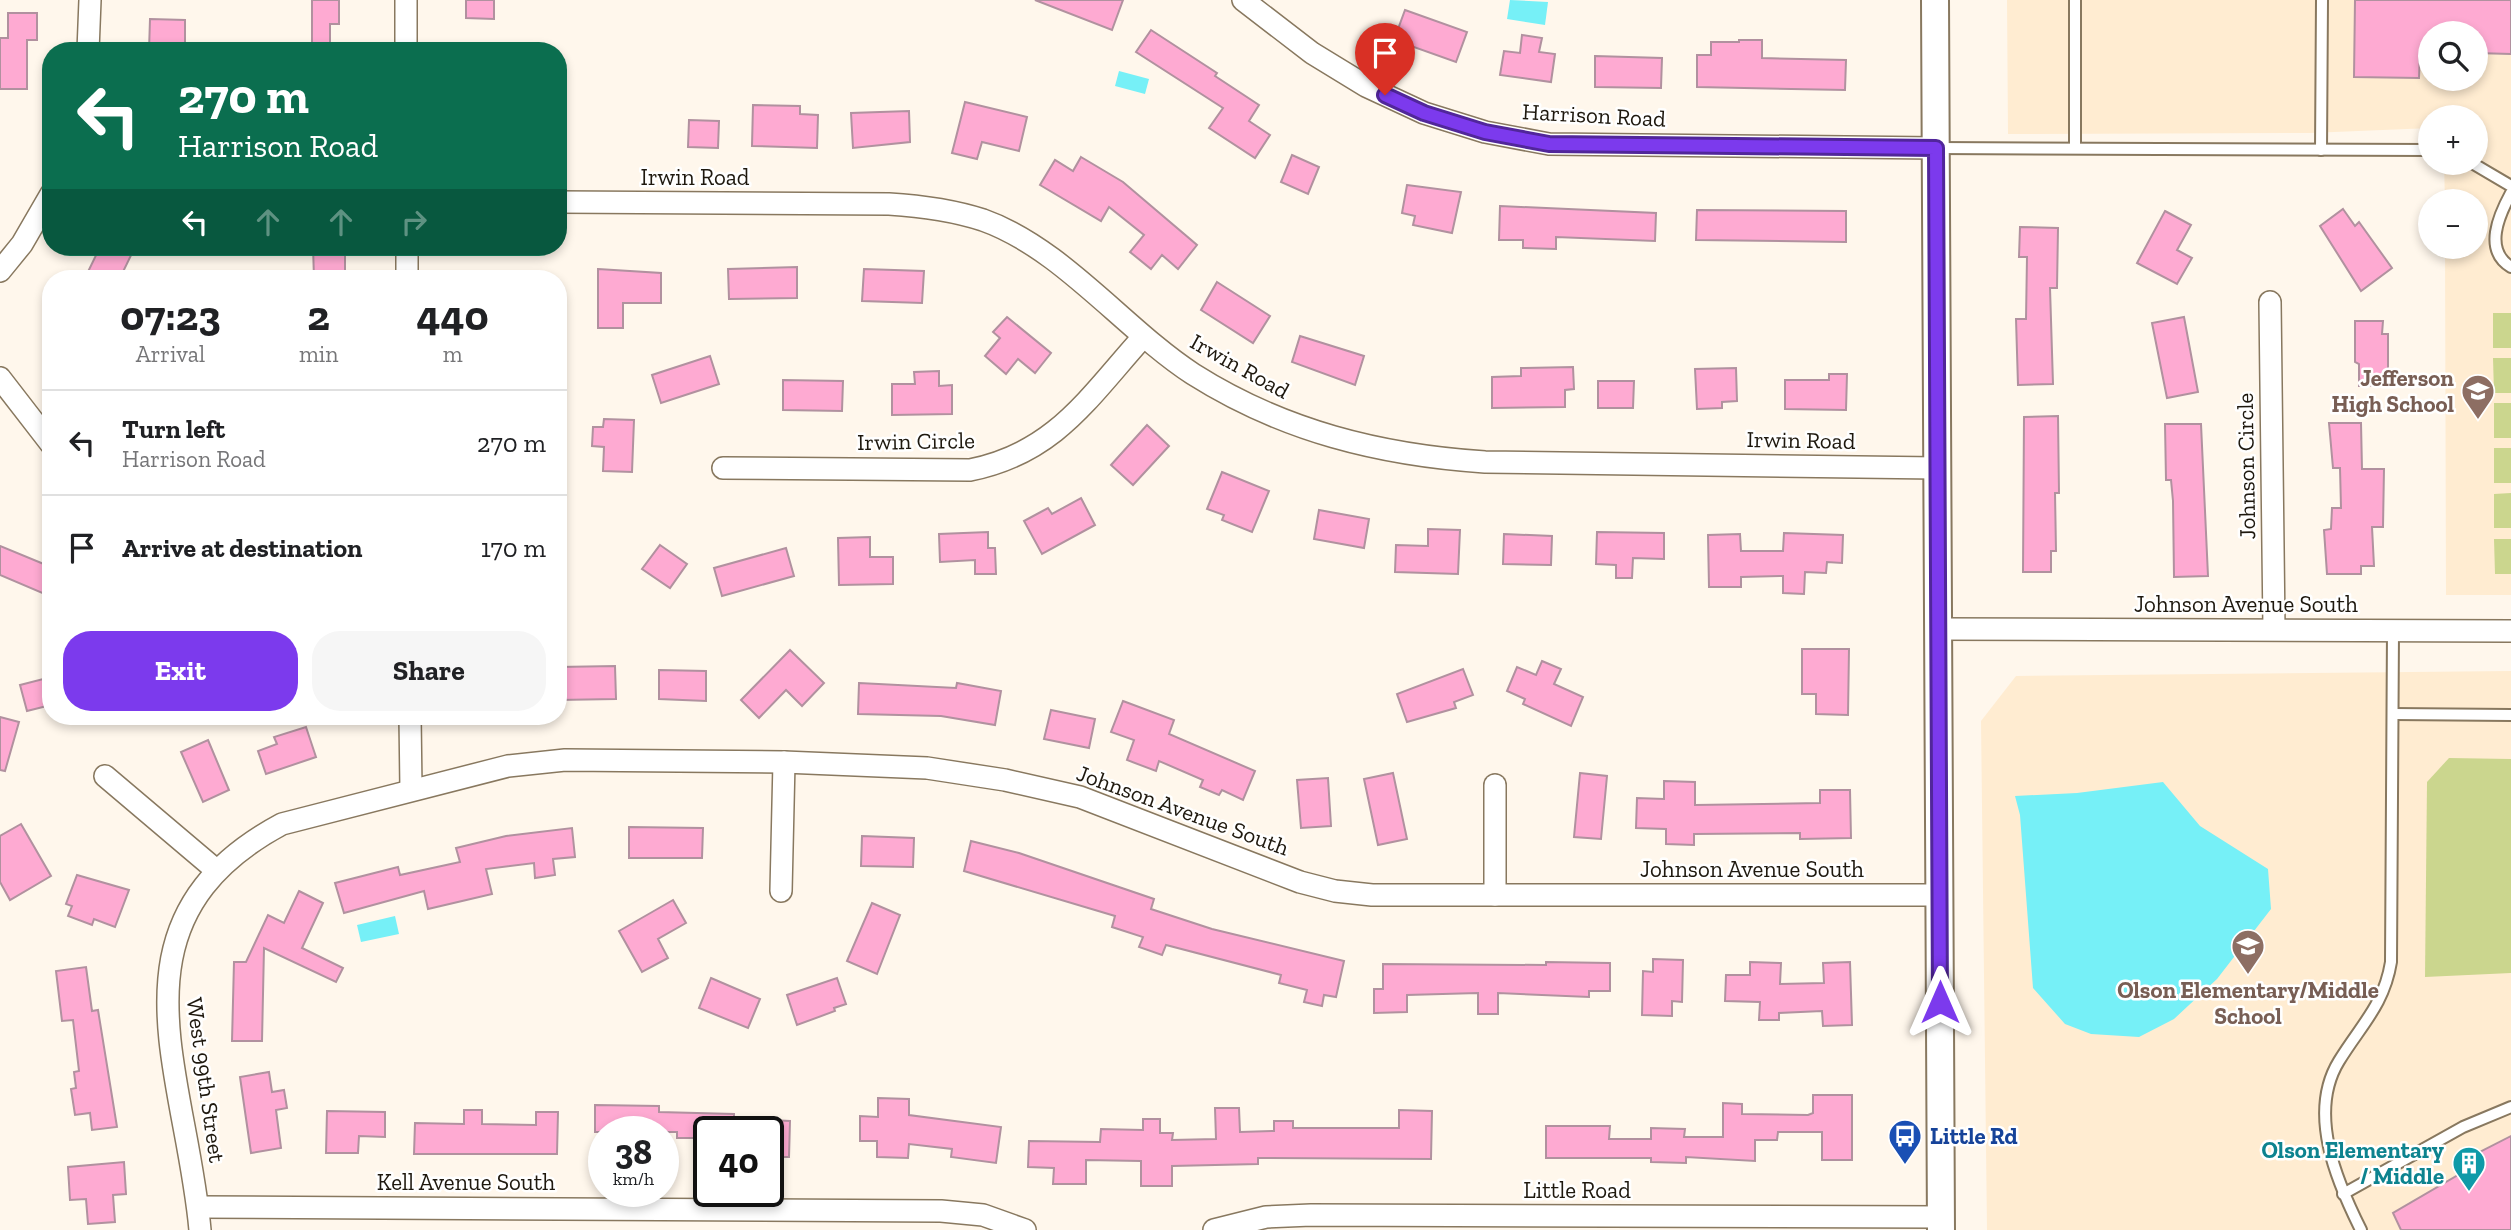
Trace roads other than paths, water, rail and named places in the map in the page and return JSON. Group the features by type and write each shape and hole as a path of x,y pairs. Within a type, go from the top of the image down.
{"street":[{"path":"88,42 90,0"},
{"path":"406,0 406,42"},
{"name":"Harrison Road","path":"1243,0 1312,54 1366,86 1424,113 1485,132 1549,144 1936,148"},
{"path":"1935,0 1941,1224"},
{"name":"Irwin Road","path":"567,202 890,204 939,208 986,221 1029,244 1143,337 1203,380 1246,404 1302,429 1362,447 1423,458 1485,462 1937,468"},
{"path":"0,271 22,244 42,210"},
{"name":"Johnson Circle","path":"2270,302 2274,629"},
{"name":"Irwin Circle","path":"723,468 970,470 999,464 1051,437 1143,337"},
{"path":"0,378 42,432"},
{"name":"Johnson Avenue South","path":"1938,629 2511,631"},
{"path":"410,725 411,789"},
{"name":"Johnson Avenue South","path":"411,789 508,766 565,760 784,762 928,768 1005,780 1080,797 1300,882 1335,891 1372,895 1940,895"},
{"path":"781,891 784,762"},
{"path":"105,776 216,870"},
{"path":"1495,785 1495,895"},
{"name":"West 99th Street","path":"200,1230 166,1005 168,967 178,930 196,895 216,870 250,841 282,824 411,789"},
{"name":"Kell Avenue South","path":"198,1207 941,1211 983,1215 1025,1230"},
{"name":"Little Road","path":"1214,1230 1266,1217 1311,1215 1610,1224 1941,1224"}],"lane":[{"path":"2075,0 2075,148"},
{"path":"2321,150 2322,0"},
{"path":"1936,148 2418,150"},
{"path":"2488,172 2511,186"},
{"path":"2511,193 2498,219 2496,244 2498,255 2511,267"},
{"path":"2361,1230 2343,1194 2327,1134 2326,1110 2329,1085 2337,1063 2384,996 2389,978 2393,631"},
{"path":"2393,714 2511,715"},
{"path":"2343,1194 2463,1127 2511,1107"}],"water":[{"path":"1510,0 1548,2 1545,25 1507,19"},
{"path":"1119,71 1149,79 1145,94 1115,86"},
{"path":"2163,782 2200,826 2268,869 2271,909 2217,979 2174,1019 2139,1037 2091,1034 2065,1024 2033,988 2020,815 2015,796 2077,793"},
{"path":"395,916 399,934 361,942 357,925"}],"place":[{"name":"Jefferson High School","path":"2478,421"},
{"name":"Olson Elementary/Middle School","path":"2248,976"},
{"name":"Little Rd","path":"1905,1166"},
{"name":"Olson Elementary / Middle","path":"2469,1193"}]}
